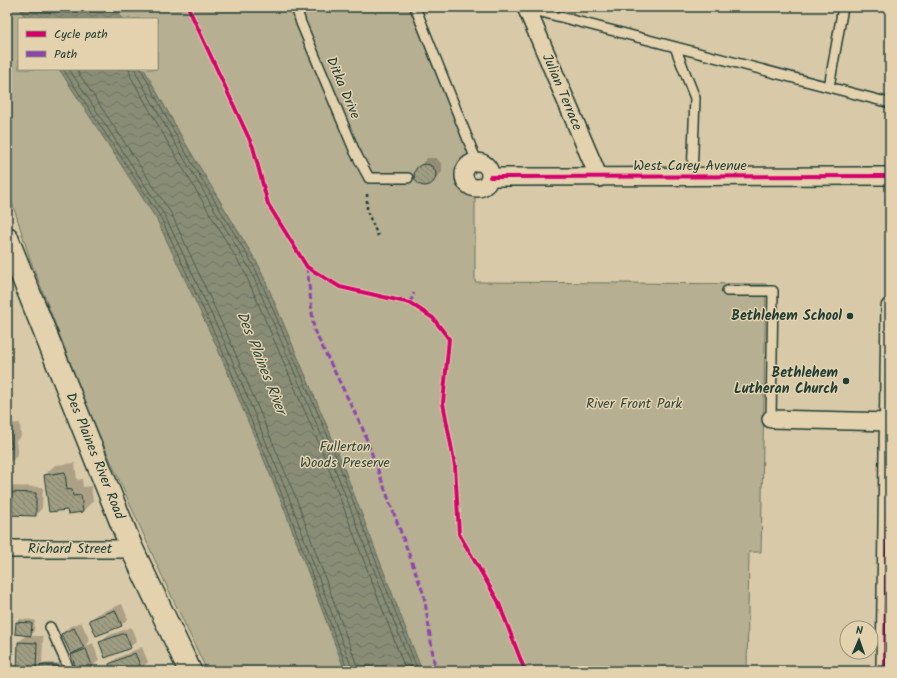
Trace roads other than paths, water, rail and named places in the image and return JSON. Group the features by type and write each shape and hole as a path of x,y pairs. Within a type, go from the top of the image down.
{"main road":[{"name":"Des Plaines River Road","path":"7,238 132,549 190,671"}],"street":[{"name":"Julian Terrace","path":"525,7 599,178"},
{"path":"477,162 488,168 490,177 486,184 478,188 467,184 464,172 469,165 477,162"},
{"name":"West Carey Avenue","path":"490,177 599,178 890,176"},
{"path":"885,671 888,562 890,307"},
{"path":"771,420 889,422"},
{"name":"Richard Street","path":"7,548 132,549"}],"lane":[{"name":"Ditka Drive","path":"296,7 301,23 355,152 369,178 408,178"},
{"path":"415,7 477,162"},
{"path":"525,7 890,103"},
{"path":"829,87 843,7"},
{"path":"675,47 695,98 692,177"},
{"path":"727,291 773,291 771,420"},
{"path":"50,627 70,671"}],"water":[{"path":"19,7 117,7 122,18 25,18"},
{"name":"Des Plaines River","path":"60,70 145,70 184,141 259,266 335,445 422,671 345,671 282,503 217,347 157,220"}],"place":[{"name":"Bethlehem School","path":"850,316"},
{"name":"Bethlehem Lutheran Church","path":"846,381"}],"park label":[{"name":"River Front Park","path":"634,404"},
{"name":"Fullerton Woods Preserve","path":"345,456"}]}
